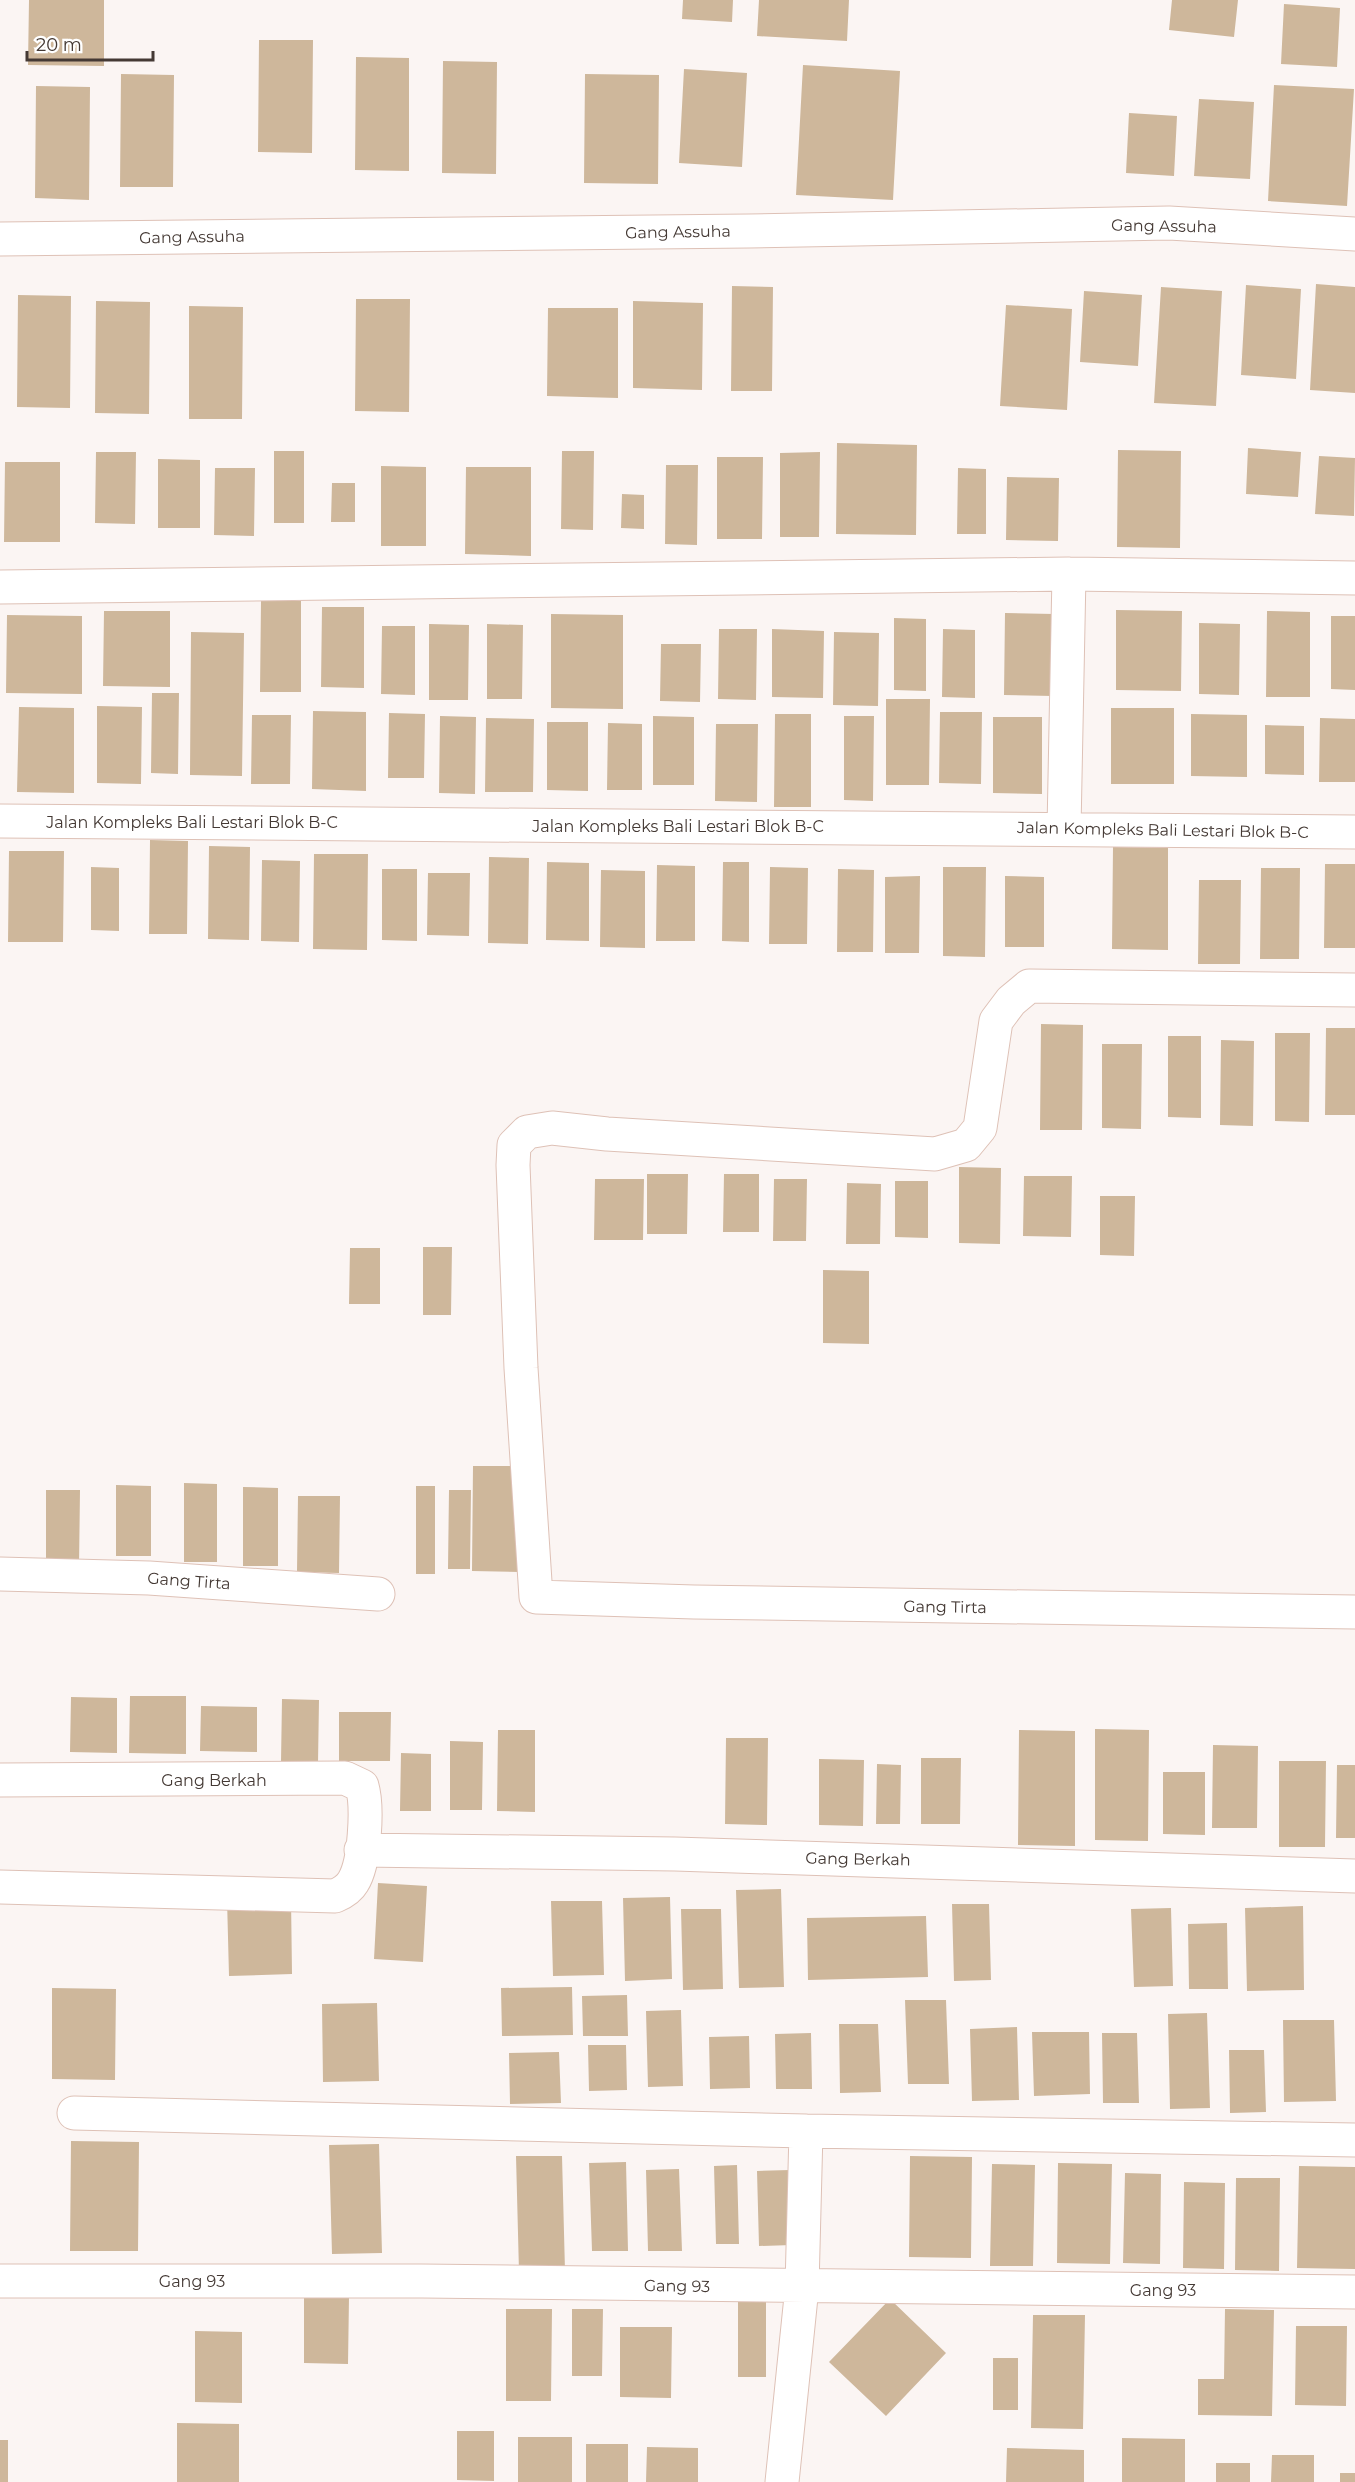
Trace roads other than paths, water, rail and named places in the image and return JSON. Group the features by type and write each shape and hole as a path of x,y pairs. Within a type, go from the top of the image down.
{"street":[{"name":"Gang Assuha","path":"0,239 749,231 1169,223 1355,234"},
{"path":"1064,829 1069,574"},
{"path":"0,587 1069,574 1355,579"},
{"name":"Jalan Kompleks Bali Lestari Blok B-C","path":"0,820 1355,832"},
{"name":"Gang Tirta","path":"1355,990 1029,986 1011,1001 996,1021 980,1128 966,1145 935,1154 607,1134 552,1128 527,1132 514,1145 513,1165 520,1368 536,1597 706,1603 1355,1612"},
{"name":"Gang Tirta","path":"0,1574 149,1578 378,1594"},
{"name":"Gang Berkah","path":"0,1780 345,1778 362,1786 366,1801 361,1850 353,1883 335,1896 1,1887"},
{"name":"Gang Berkah","path":"361,1850 675,1854 1355,1875"},
{"path":"74,2113 806,2131 1355,2140"},
{"path":"782,2482 802,2287 806,2131"},
{"name":"Gang 93","path":"0,2281 422,2281 1355,2292"}]}
